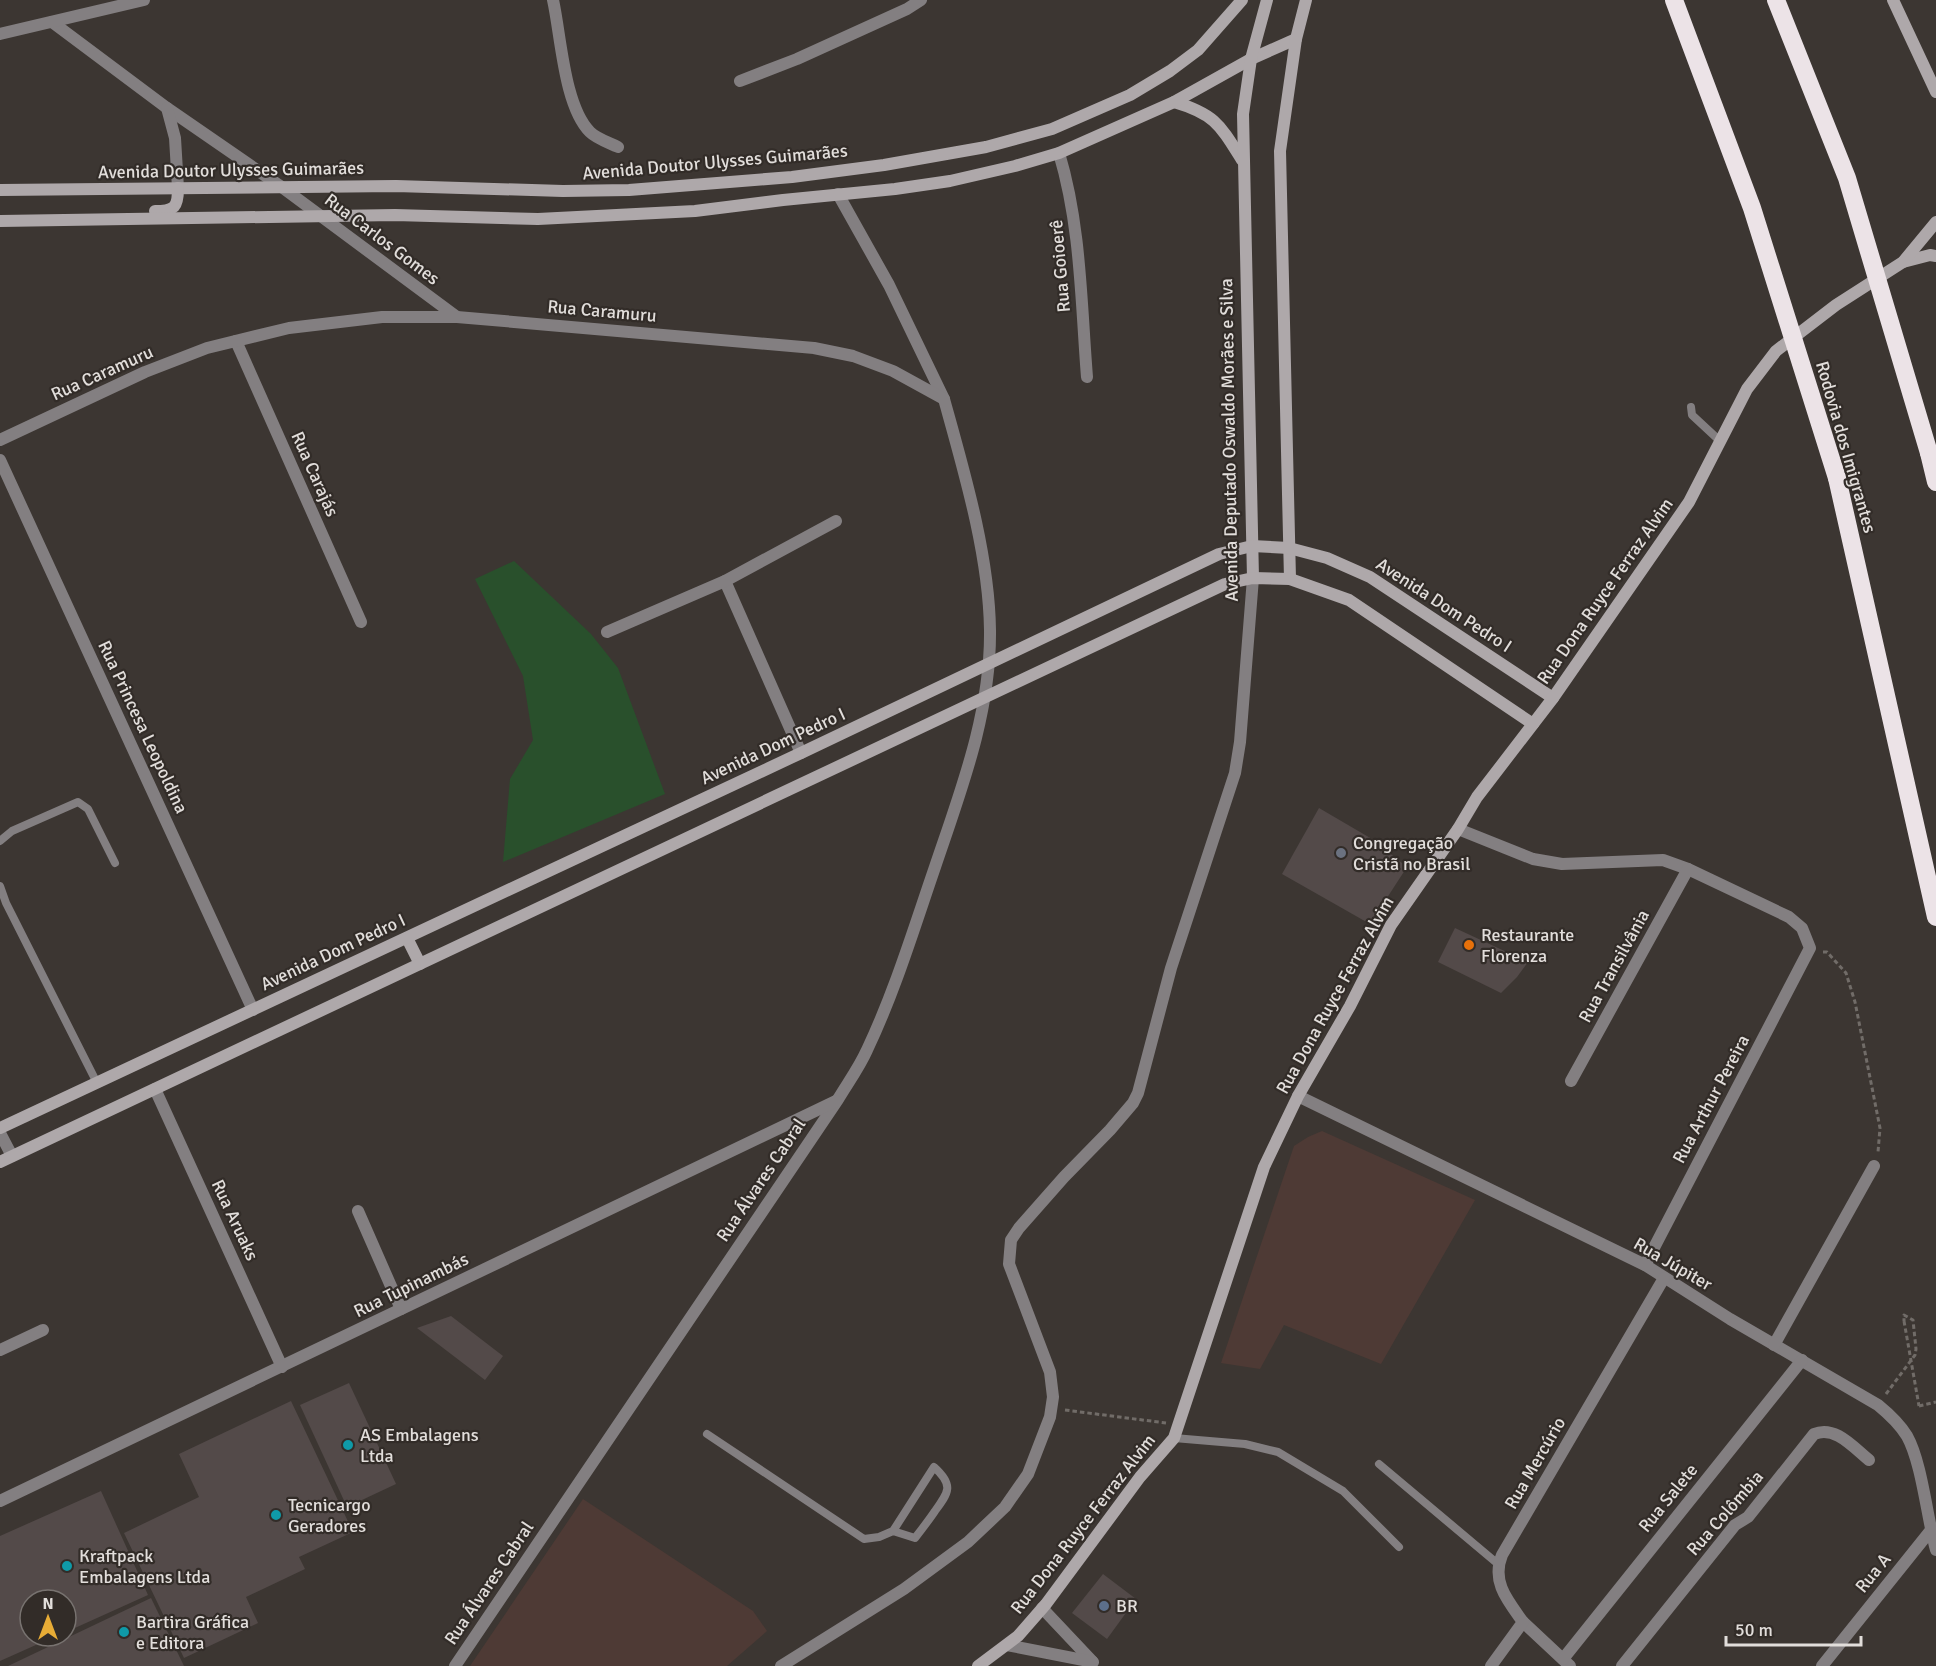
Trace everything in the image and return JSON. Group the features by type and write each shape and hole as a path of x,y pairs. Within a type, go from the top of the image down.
{"highway":[{"name":"Rodovia dos Imigrantes","path":"1674,0 1752,208 1837,478 1936,917"},
{"path":"1776,0 1847,178 1936,482"}],"main road":[{"name":"Avenida Doutor Ulysses Guimarães","path":"0,190 396,186 563,191 629,190 815,174 884,165 986,147 1052,129 1130,94 1170,71 1198,50 1242,0"},
{"path":"1251,58 1266,0"},
{"path":"1290,579 1280,151 1296,39 1306,0"},
{"path":"1893,0 1936,92"},
{"path":"0,221 395,215 537,219 695,211 895,189 950,181 1059,153 1174,102 1251,58 1296,39"},
{"name":"Avenida Deputado Oswaldo Morães e Silva","path":"1251,58 1243,114 1242,160 1252,578"},
{"path":"1174,102 1192,107 1211,118 1225,133 1242,160"},
{"path":"30,220 41,213 171,210 178,201 178,188"},
{"name":"Rua Dona Ruyce Ferraz Alvim","path":"978,1666 1018,1636 1042,1608 1140,1477 1174,1438 1264,1167 1298,1096 1350,1006 1391,925 1458,829 1477,797 1553,698 1689,502 1747,389 1776,351 1836,305 1903,262 1936,222"},
{"path":"1903,262 1930,255 1936,256"},
{"name":"Avenida Dom Pedro I","path":"0,1128 801,753 1219,554 1252,546 1289,548 1327,558 1370,577 1553,698"},
{"path":"6,1159 1225,584 1252,578 1290,579 1349,600 1533,724"},
{"path":"407,938 420,964"}],"street":[{"path":"0,34 144,0"},
{"path":"553,0 570,91 577,115 591,133 618,147"},
{"path":"740,81 797,59 906,4 921,0"},
{"name":"Rua Carlos Gomes","path":"52,22 167,108 283,188 457,317"},
{"path":"167,108 175,138 178,188"},
{"name":"Rua Goioerê","path":"1059,153 1068,183 1074,220 1087,377"},
{"path":"838,194 889,285 944,399 966,481 982,557 990,627 990,663"},
{"name":"Rua Caramuru","path":"0,440 145,372 207,348 288,328 382,317 457,317 814,348 853,356 893,371 944,399"},
{"name":"Rua Carajás","path":"236,341 361,622"},
{"name":"Rua Princesa Leopoldina","path":"0,460 254,1010"},
{"path":"607,632 725,581 836,521"},
{"name":"Avenida Deputado Oswaldo Morães e Silva","path":"781,1666 904,1589 968,1542 1005,1507 1028,1474 1050,1417 1053,1397 1050,1372 1009,1264 1011,1240 1026,1220 1110,1130 1138,1093 1171,968 1235,773 1240,741 1252,578"},
{"path":"725,581 801,753"},
{"name":"Rua Álvares Cabral","path":"455,1666 837,1101 867,1052 893,989 970,762 986,698 990,663"},
{"path":"1458,829 1533,859 1562,864 1663,860 1688,869 1789,917 1802,928 1810,948"},
{"name":"Rua Transilvânia","path":"1571,1081 1688,869"},
{"name":"Rua Arthur Pereira","path":"1645,1265 1810,948"},
{"name":"Rua Aruaks","path":"155,1089 282,1367"},
{"name":"Rua Júpiter","path":"1298,1096 1645,1265 1774,1345 1878,1405 1893,1418 1907,1437 1916,1460 1936,1550"},
{"name":"Rua Tupinambás","path":"0,1501 837,1101"},
{"path":"0,1133 6,1159"},
{"path":"1774,1345 1874,1166"},
{"path":"358,1211 401,1309"},
{"name":"Rua Mercúrio","path":"1498,1564 1664,1278"},
{"path":"0,1350 42,1330"},
{"name":"Rua Salete","path":"1566,1663 1802,1360"},
{"name":"Rua Colômbia","path":"1622,1666 1735,1525 1748,1517 1814,1434 1822,1431 1833,1432 1869,1460"},
{"name":"Rua A","path":"1822,1666 1930,1530"},
{"path":"1498,1564 1497,1575 1500,1585 1523,1622 1566,1663"},
{"path":"1042,1608 1095,1664"},
{"path":"1491,1666 1523,1622"},
{"path":"1006,1645 1095,1664"}],"lane":[{"path":"1691,407 1692,416 1720,441"},
{"path":"0,841 12,831 78,802 88,809 115,864"},
{"path":"0,886 6,903 97,1083"},
{"path":"707,1434 864,1539 879,1537 892,1531 934,1467 944,1476 948,1484 948,1494 915,1538 892,1531"},
{"path":"1174,1438 1245,1444 1278,1452 1343,1491 1399,1547"},
{"path":"1378,1464 1498,1564"}],"path":[{"path":"1810,948 1827,952 1846,973 1856,1002 1880,1128 1880,1146 1874,1166"},
{"path":"1878,1405 1915,1355 1913,1320 1904,1315 1904,1321 1919,1406 1936,1402"},
{"path":"1052,1408 1177,1425"}],"shaded area":[{"path":"1322,1131 1475,1200 1381,1364 1284,1325 1260,1369 1221,1363 1294,1146"},
{"path":"583,1499 753,1611 767,1631 727,1666 470,1666"}],"green space":[{"path":"514,561 591,634 618,668 665,794 503,862 510,779 533,740 523,676 475,579"}],"building":[{"name":"Congregação Cristã no Brasil","path":"1319,808 1372,839 1407,867 1370,924 1282,874"},
{"name":"Restaurante Florenza","path":"1455,928 1528,962 1501,993 1438,962"},
{"path":"451,1316 503,1356 485,1380 417,1328"},
{"name":"AS Embalagens Ltda","path":"349,1383 396,1484 347,1507 300,1405"},
{"name":"Tecnicargo Geradores","path":"291,1401 353,1532 299,1557 305,1569 246,1597 258,1623 184,1658 124,1533 199,1497 179,1454"},
{"name":"Kraftpack Embalagens Ltda","path":"101,1491 148,1595 78,1627 78,1588 18,1588 18,1648 29,1648 0,1661 0,1536"},
{"name":"BR","path":"1103,1574 1136,1599 1107,1639 1072,1613"},
{"name":"Bartira Gráfica e Editora","path":"151,1598 184,1666 8,1666 46,1648 78,1648 78,1633"}],"place":[{"name":"Congregação Cristã no Brasil","path":"1341,853"},
{"name":"Restaurante Florenza","path":"1469,945"},
{"name":"AS Embalagens Ltda","path":"348,1445"},
{"name":"Tecnicargo Geradores","path":"276,1515"},
{"name":"Kraftpack Embalagens Ltda","path":"67,1566"},
{"name":"BR","path":"1104,1606"},
{"name":"Bartira Gráfica e Editora","path":"124,1632"}]}
